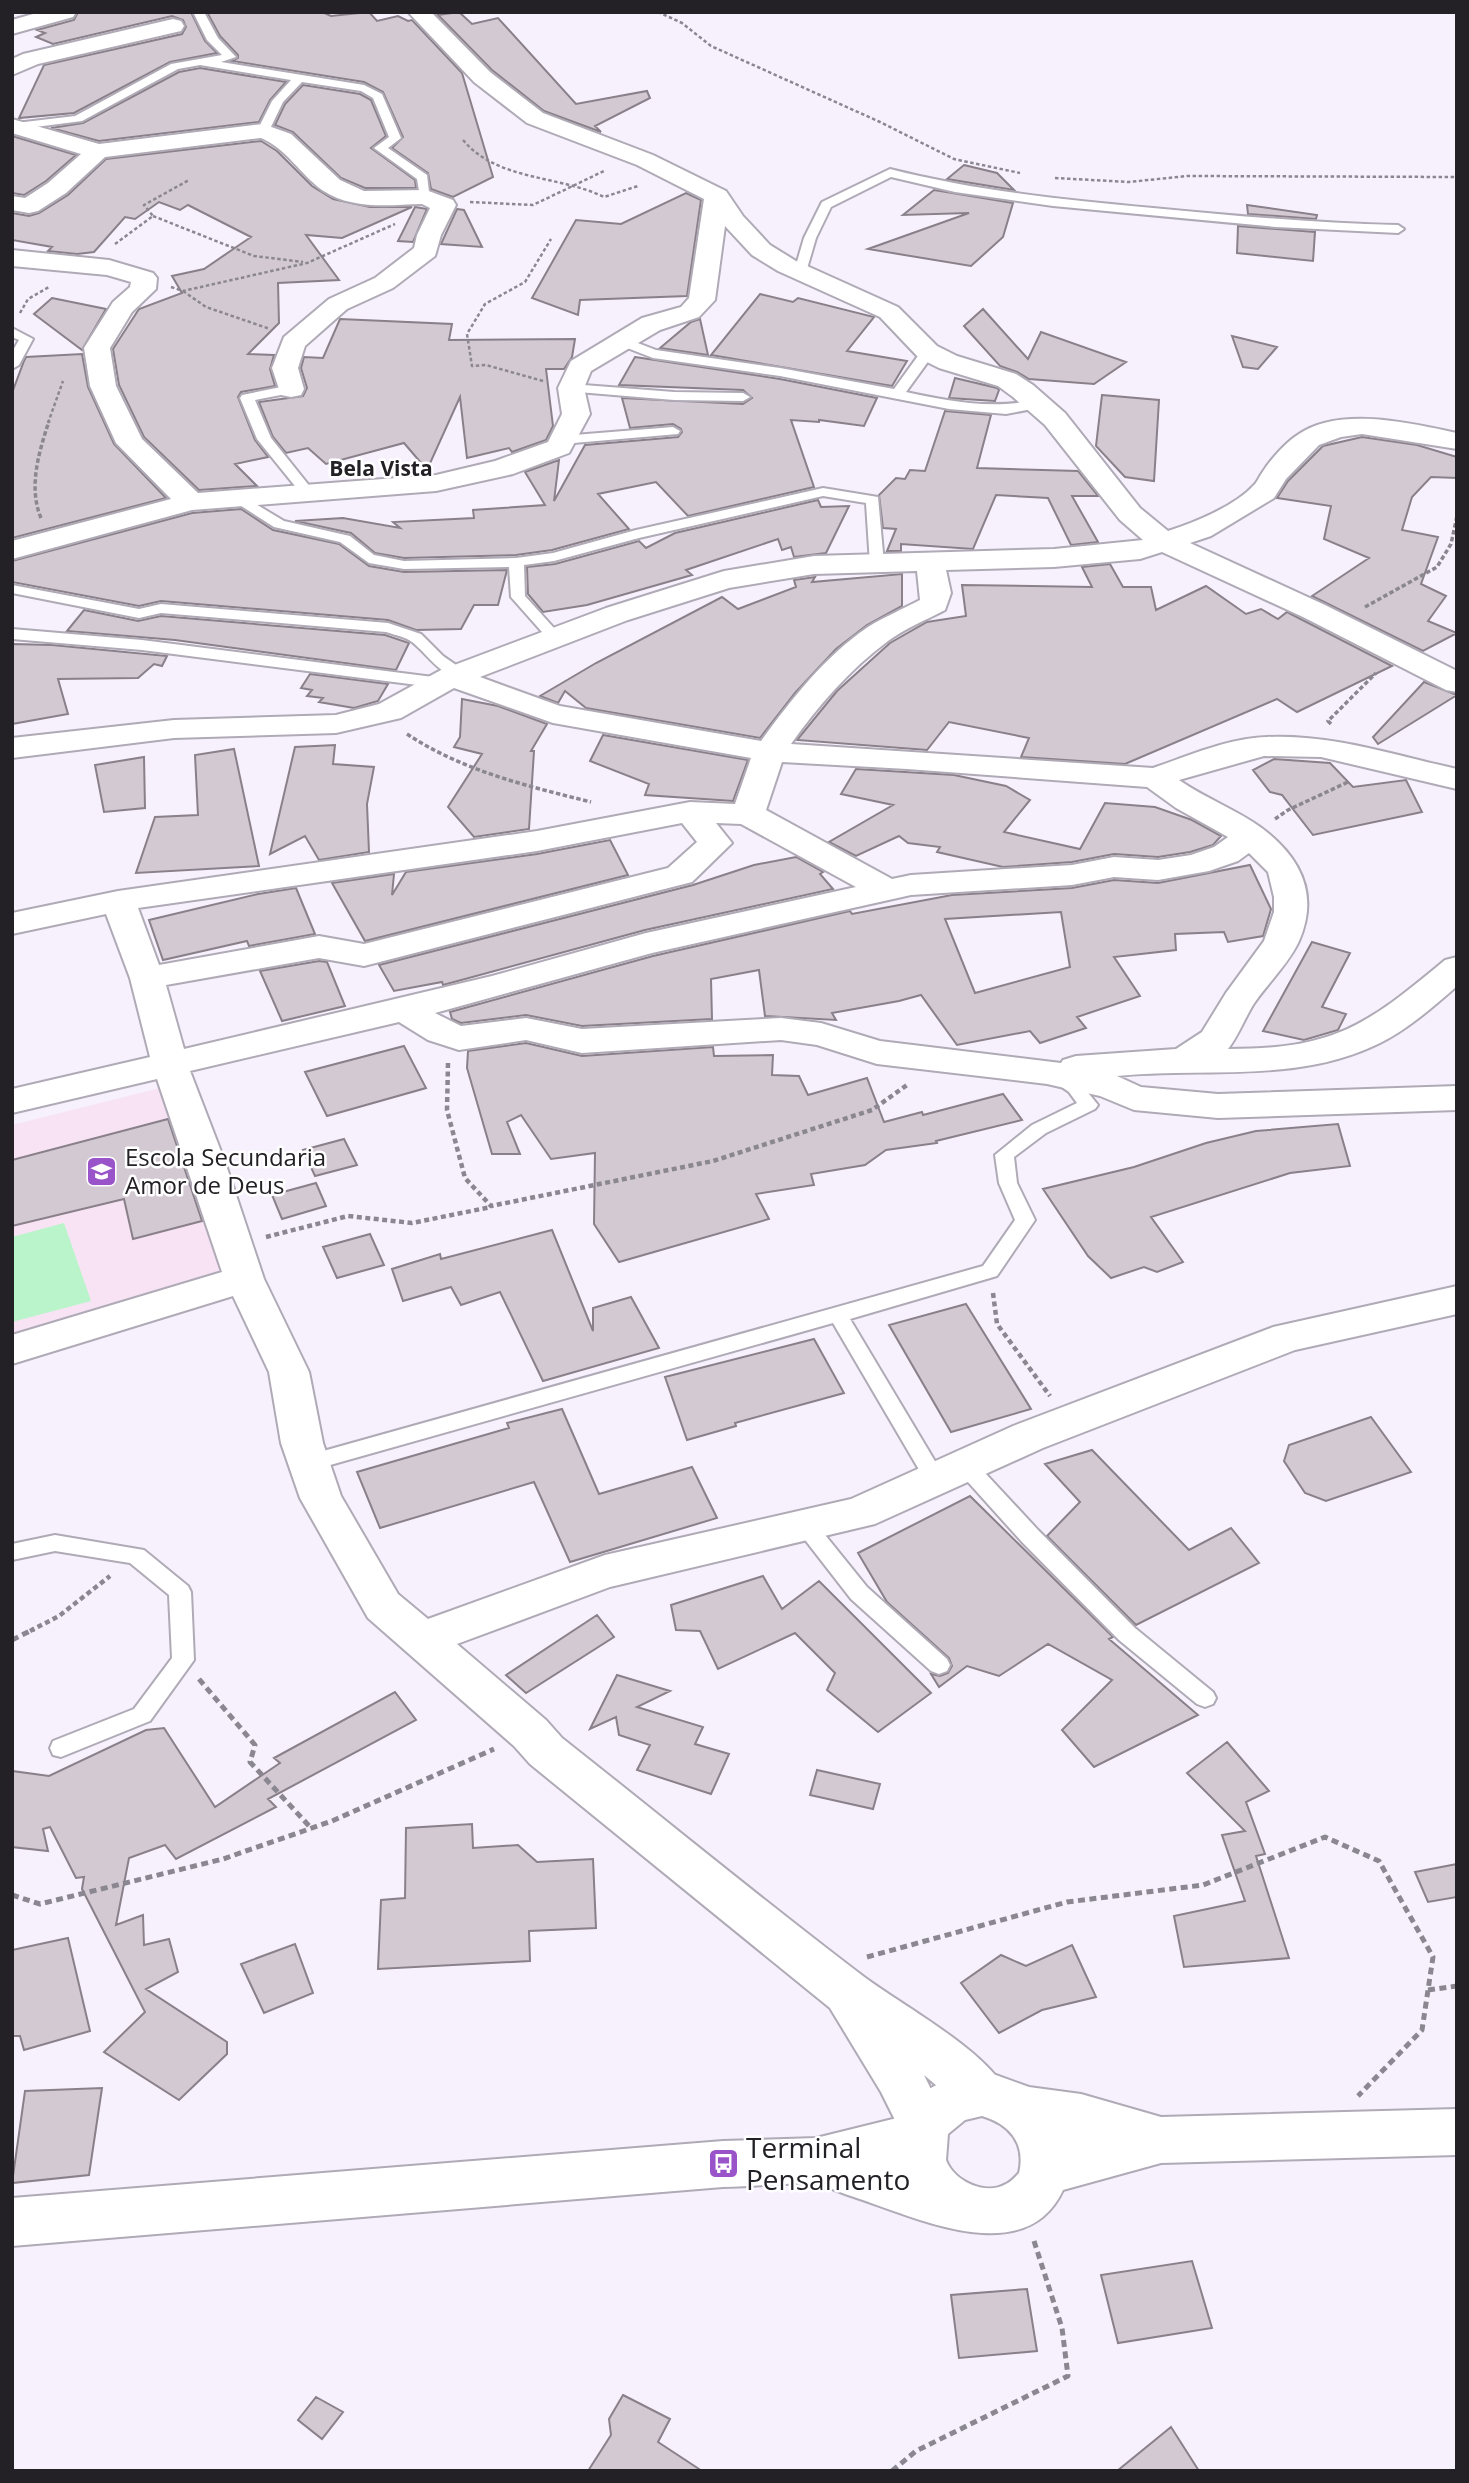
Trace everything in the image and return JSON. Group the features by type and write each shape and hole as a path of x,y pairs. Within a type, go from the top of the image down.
{"street":[{"path":"12,27 65,12"},
{"path":"422,13 482,77 535,118 634,156 717,196 734,221 761,250 800,272 889,312 928,352 948,362 1007,380 1055,419 1130,514 1163,542 1337,623 1457,683"},
{"path":"12,68 32,59 182,19"},
{"path":"14,126 98,151 263,131 283,139 331,185 360,198 435,201 426,251 384,283 338,303 293,343 285,368 291,389"},
{"path":"12,203 29,206 57,188 98,151"},
{"path":"12,550 191,502 436,483 503,468 559,447 576,414 571,388 580,367 652,324 690,312 702,300 717,196"},
{"path":"12,258 109,268 144,278 143,289 122,307 97,348 103,386 131,443 191,502"},
{"path":"12,748 174,729 336,724 390,711 452,678 617,614 724,580 814,565 1054,558 1140,550 1201,530 1238,510 1264,492 1275,475 1309,439 1336,429 1362,426 1457,441"},
{"path":"748,814 769,752 801,708 841,666 878,634 934,604 936,593 930,563"},
{"path":"452,678 553,715 769,752 906,759 1155,778 1221,755 1264,746 1321,747 1457,779"},
{"path":"1155,778 1187,801 1251,836 1284,869 1291,897 1292,912 1281,942 1238,1001 1216,1040 1183,1061"},
{"path":"147,978 318,947 364,955 680,875 715,843 690,812"},
{"path":"12,924 118,901 537,841 690,812 748,814 887,890"},
{"path":"12,1101 498,986 646,944 887,890 911,885 1072,875 1114,867 1158,870 1197,864 1226,855 1251,836"},
{"path":"118,901 147,978 170,1065 239,1262 289,1372 302,1443 321,1498 383,1606 530,1733 546,1751 832,1980 1040,2127 1048,2149 1034,2187"},
{"path":"1047,1072 1156,1061 1274,1058 1322,1052 1365,1036 1422,998 1457,968"},
{"path":"498,986 526,1029"},
{"path":"404,1009 441,1032 459,1038 526,1029 582,1041 781,1029 821,1034 877,1052 1047,1072 1111,1086 1134,1098 1217,1106 1457,1098"},
{"path":"12,1350 239,1262"},
{"path":"422,1639 605,1572 860,1513 1070,1421 1287,1337 1457,1300"},
{"path":"832,1980 899,2076 922,2131"},
{"path":"956,2206 929,2183 919,2152 922,2131 933,2112 964,2095 1081,2117 1161,2140"},
{"path":"12,2222 723,2164 816,2161 922,2131"},
{"path":"816,2161 978,2213 1001,2211 1034,2187 1161,2140 1457,2132"}],"lane":[{"path":"14,126 78,120 106,102 175,66 230,57 213,40 198,12"},
{"path":"200,62 365,88 378,96 396,138 380,148 423,178 435,201"},
{"path":"263,131 278,101 300,77"},
{"path":"800,272 810,238 826,205 890,173 933,185 1020,200 1326,228 1398,229"},
{"path":"12,332 26,339 12,365"},
{"path":"622,341 653,354 780,372 949,405 1006,410 1038,404"},
{"path":"897,394 928,352"},
{"path":"571,388 674,396 743,397"},
{"path":"291,389 247,398 264,439 292,477 308,493"},
{"path":"562,440 673,431"},
{"path":"239,499 279,524 345,539 369,559 404,565 516,562 554,556 636,534 823,492 873,500 877,564"},
{"path":"516,562 518,597 555,638"},
{"path":"12,589 139,614 160,608 388,628 416,637 452,678"},
{"path":"12,634 452,678"},
{"path":"309,1463 990,1271 1025,1220 1008,1183 1004,1155 1039,1129 1089,1105 1075,1088 1047,1072"},
{"path":"838,1315 951,1472 1030,1536 1127,1634 1205,1698"},
{"path":"806,1526 859,1593 939,1665"},
{"path":"12,1552 55,1543 135,1556 180,1592 183,1660 142,1716 61,1748"}],"path":[{"path":"658,12 682,23 711,46 880,122 954,159 1031,176 976,192"},
{"path":"463,141 470,152 497,165 576,184 604,197 675,174"},
{"path":"183,291 307,263 435,201 533,205 634,156"},
{"path":"1043,177 1129,182 1187,176 1457,177"},
{"path":"153,216 254,256 307,263"},
{"path":"551,239 525,282 485,304 467,334 472,366 486,365 571,388"},
{"path":"144,278 183,291 206,307 255,324 282,332 309,329"},
{"path":"58,537 38,514 36,488 47,418 63,381"},
{"path":"1337,623 1437,567 1454,543 1457,516"},
{"path":"1356,755 1328,720 1397,653"},
{"path":"390,711 403,731 444,756 475,769 600,804"},
{"path":"1251,836 1288,810 1361,776 1397,765"},
{"path":"441,1032 450,1069 447,1110 465,1178 491,1206"},
{"path":"239,1262 348,1216 412,1223 713,1161 872,1110 942,1060"},
{"path":"990,1271 997,1324 1070,1421"},
{"path":"12,1640 58,1616 135,1556"},
{"path":"183,1660 255,1745 250,1762 311,1828"},
{"path":"12,1895 40,1904 223,1859 311,1828 530,1733"},
{"path":"832,1980 1067,1902 1203,1885 1325,1838 1379,1861 1433,1957 1422,2030 1321,2134"},
{"path":"1428,1990 1457,1986"},
{"path":"892,2471 916,2451 1068,2376 1062,2328 1034,2187"}],"shaded area":[{"name":"Escola Secundaria Amor de Deus","path":"164,1087 222,1270 12,1334 12,1125"}],"green space":[{"path":"64,1223 91,1301 12,1322 12,1237"}],"building":[{"path":"78,12 191,12 205,41 217,53 170,62 74,113 19,118 44,65 182,34 186,27 183,20 172,16 53,44 36,37 45,33 37,30 74,20"},
{"path":"207,12 322,12 331,16 369,12 377,21 398,16 412,20 462,73 493,177 453,197 431,189 428,173 392,148 403,137 383,92 364,82 232,61 238,58 238,55 220,36"},
{"path":"459,12 472,24 498,18 576,104 647,91 650,98 595,126 601,132 544,111 492,70 438,15"},
{"path":"200,68 286,82 270,100 259,122 99,141 51,128 83,123 179,72"},
{"path":"303,85 360,94 371,100 386,136 371,148 415,180 416,188 365,188 341,178 293,132 275,125 285,104"},
{"path":"12,136 76,155 46,181 24,195 12,193"},
{"path":"261,141 277,151 312,186 333,199 370,207 412,207 342,238 306,235 339,280 278,283 279,323 248,354 274,355 270,369 275,386 241,392 238,397 255,440 268,457 235,464 257,486 199,490 144,437 119,385 113,349 139,309 182,293 172,276 204,269 251,237 188,205 180,210 159,202 135,219 125,217 94,252 77,254 48,251 52,247 12,240 12,213 29,216 39,213 68,195 106,159"},
{"path":"964,165 997,173 1014,190 947,179"},
{"path":"934,190 1013,203 1003,237 971,266 868,249 969,213 903,215"},
{"path":"686,193 701,200 687,296 580,300 578,315 532,298 576,220 621,224"},
{"path":"1247,205 1317,215 1316,219 1248,214"},
{"path":"415,207 427,209 413,242 398,241"},
{"path":"457,209 464,210 482,247 441,244"},
{"path":"1238,226 1315,232 1313,261 1237,253"},
{"path":"760,294 793,302 798,298 874,317 847,351 907,361 892,386 711,355"},
{"path":"52,298 106,309 82,350 34,314"},
{"path":"983,309 1028,359 1041,332 1126,362 1094,384 1029,379 1000,366 964,326"},
{"path":"340,319 452,324 449,340 575,339 572,357 564,369 546,369 553,426 546,440 512,452 509,448 467,458 460,397 427,470 404,443 326,464 308,448 286,453 273,437 259,402 303,396 307,388 301,368 304,357 323,358"},
{"path":"700,319 708,355 660,348 691,322"},
{"path":"1232,336 1277,347 1258,369 1243,367"},
{"path":"82,354 88,387 114,444 166,498 12,538 12,393 24,361 26,357"},
{"path":"635,357 780,379 877,398 864,426 819,420 791,420 814,487 688,516 656,482 598,494 629,529 552,550 516,555 404,558 375,553 351,533 295,521 343,518 400,528 393,522 474,518 473,510 545,505 525,472 559,460 554,501 585,445 678,437 682,432 673,424 630,428 622,398 743,404 752,398 743,390 619,385"},
{"path":"955,378 997,388 999,390 995,401 949,398"},
{"path":"1102,395 1159,400 1154,481 1125,477 1096,446"},
{"path":"945,411 991,415 977,468 1078,471 1098,496 1072,496 1098,542 1071,545 1048,498 996,495 973,549 901,544 901,551 887,551 896,529 883,528 879,495 896,478 905,479 910,470 925,471"},
{"path":"1362,437 1417,445 1457,457 1457,478 1431,477 1412,497 1402,530 1438,537 1421,584 1446,596 1428,621 1457,633 1423,651 1312,596 1369,558 1324,539 1331,506 1277,498 1288,481 1323,446"},
{"path":"818,500 821,507 849,506 826,553 794,557 791,547 782,550 778,539 686,570 692,575 587,605 543,612 528,594 527,567 555,564 639,541 646,548 675,533"},
{"path":"241,509 273,530 339,544 369,566 404,572 507,570 498,605 474,605 461,629 416,630 388,620 161,601 139,606 12,582 12,561 192,513"},
{"path":"1110,564 1123,587 1151,587 1156,610 1206,586 1246,614 1261,609 1278,619 1287,612 1392,666 1297,712 1277,699 1125,764 1021,757 1029,738 949,722 927,750 797,740 837,691 890,643 927,622 966,616 962,585 1092,587 1082,567"},
{"path":"902,574 902,606 867,625 836,649 795,693 760,738 586,708 565,691 558,703 540,696 596,663 722,597 738,609 796,587 794,580 815,577 812,582"},
{"path":"84,610 138,621 161,616 385,635 409,643 396,670 175,640 67,631"},
{"path":"12,644 167,656 162,666 154,664 138,678 58,679 68,714 12,724"},
{"path":"310,674 388,684 378,701 354,708 319,702 323,698 307,696 312,690 301,688"},
{"path":"1424,682 1457,695 1378,744 1373,737"},
{"path":"462,699 498,706 547,724 531,751 534,751 529,829 474,837 448,807 482,754 454,747 460,737"},
{"path":"603,735 748,760 733,801 645,795 649,784 590,761"},
{"path":"335,745 333,764 374,767 367,804 369,852 319,860 305,836 270,854 295,747"},
{"path":"234,749 259,866 136,873 155,817 198,815 195,755"},
{"path":"144,757 145,808 104,812 95,765"},
{"path":"1274,759 1330,763 1353,787 1406,780 1422,812 1313,835 1282,795 1270,792 1253,770"},
{"path":"856,769 954,775 1006,786 1030,800 1004,832 1080,849 1105,803 1155,807 1192,820 1221,836 1213,845 1158,857 1114,854 1072,862 1003,867 937,852 940,847 908,843 899,836 856,856 829,842 893,805 841,794"},
{"path":"610,840 628,875 365,941 332,883 394,874 392,895 406,872 537,854"},
{"path":"796,857 823,872 820,874 833,889 645,930 443,985 442,982 394,991 379,965 693,885 754,865"},
{"path":"1250,865 1271,909 1263,936 1228,942 1224,932 1175,934 1176,950 1114,957 1140,996 1077,1017 1086,1028 1040,1043 1030,1031 957,1045 921,995 832,1013 836,1020 765,1016 759,970 711,979 712,1019 582,1026 526,1015 461,1023 452,1019 450,1012 653,956 850,911 852,914 952,895 1072,888 1114,880 1158,883","holes":["1061,912 1070,967 975,993 945,919"]},
{"path":"296,888 315,934 249,946 247,941 163,960 149,920 258,894"},
{"path":"1312,942 1350,953 1322,1007 1346,1014 1338,1030 1304,1040 1263,1031"},
{"path":"327,962 345,1006 282,1021 260,971"},
{"path":"526,1043 582,1056 713,1047 714,1056 773,1055 772,1075 799,1076 808,1095 867,1078 884,1122 922,1112 923,1115 1003,1094 1022,1120 936,1141 937,1143 886,1150 865,1165 811,1174 814,1185 756,1194 769,1219 619,1262 594,1224 595,1153 551,1159 521,1115 507,1122 520,1154 492,1154 467,1068 468,1051"},
{"path":"404,1046 426,1088 327,1116 305,1072"},
{"path":"168,1119 202,1221 133,1239 124,1199 12,1226 12,1160"},
{"path":"1338,1124 1350,1166 1290,1173 1151,1217 1183,1262 1157,1272 1144,1267 1111,1278 1088,1256 1043,1189 1134,1167 1206,1143 1256,1131"},
{"path":"344,1139 357,1165 315,1176 303,1150"},
{"path":"316,1183 326,1206 282,1219 272,1195"},
{"path":"552,1230 593,1331 593,1308 631,1297 659,1348 543,1381 500,1292 461,1305 451,1287 403,1301 392,1269 440,1254 441,1259"},
{"path":"370,1234 384,1265 337,1278 323,1247"},
{"path":"966,1304 1031,1409 951,1432 889,1325"},
{"path":"814,1339 844,1393 735,1423 736,1426 687,1440 665,1377"},
{"path":"562,1409 599,1494 692,1467 717,1518 570,1562 534,1482 380,1528 357,1472 509,1428 507,1423"},
{"path":"1371,1417 1411,1472 1326,1501 1305,1493 1284,1461 1289,1445"},
{"path":"1092,1450 1189,1550 1231,1528 1259,1563 1136,1625 1047,1536 1080,1502 1045,1464"},
{"path":"970,1496 1113,1637 1109,1639 1198,1715 1094,1767 1062,1730 1112,1680 1048,1644 999,1676 967,1666 939,1687 931,1674 940,1676 948,1673 952,1666 949,1658 887,1602 858,1553"},
{"path":"763,1576 782,1609 819,1581 931,1693 878,1732 827,1690 835,1673 795,1633 718,1669 700,1631 676,1630 671,1605"},
{"path":"597,1615 614,1637 526,1693 506,1675"},
{"path":"617,1675 670,1691 637,1707 703,1727 695,1744 729,1754 711,1794 637,1770 650,1745 619,1735 616,1717 590,1729"},
{"path":"395,1692 416,1720 268,1799 276,1807 176,1859 165,1845 129,1858 116,1925 143,1915 144,1945 169,1939 178,1972 146,1989 227,2042 227,2054 179,2100 104,2052 145,2012 82,1889 84,1877 76,1878 50,1827 43,1829 48,1851 12,1847 12,1771 49,1776 146,1730 164,1728 215,1807 280,1763 274,1758"},
{"path":"1227,1742 1269,1791 1246,1802 1265,1854 1256,1856 1289,1958 1184,1967 1174,1916 1245,1901 1222,1835 1245,1831 1187,1773"},
{"path":"817,1770 880,1784 873,1809 810,1795"},
{"path":"472,1824 473,1848 518,1845 537,1862 593,1859 596,1928 529,1931 530,1961 378,1969 381,1900 405,1898 406,1828"},
{"path":"1457,1864 1457,1897 1428,1902 1415,1872"},
{"path":"68,1938 90,2031 24,2050 20,2036 12,2036 12,1950"},
{"path":"295,1944 313,1993 264,2013 241,1964"},
{"path":"1072,1945 1096,1997 1042,2010 999,2033 961,1983 1001,1955 1026,1966"},
{"path":"102,2088 89,2175 12,2183 25,2091"},
{"path":"1192,2261 1212,2328 1118,2343 1101,2275"},
{"path":"1027,2289 1037,2351 959,2358 951,2295"},
{"path":"623,2395 670,2419 658,2442 702,2471 588,2471 611,2435 609,2419"},
{"path":"316,2397 343,2412 322,2439 298,2420"},
{"path":"1171,2427 1199,2471 1117,2471"}],"place":[{"name":"Escola Secundaria Amor de Deus","path":"102,1172"},
{"name":"Terminal Pensamento","path":"723,2164"}],"district":[{"name":"Bela Vista","path":"381,469"}]}
